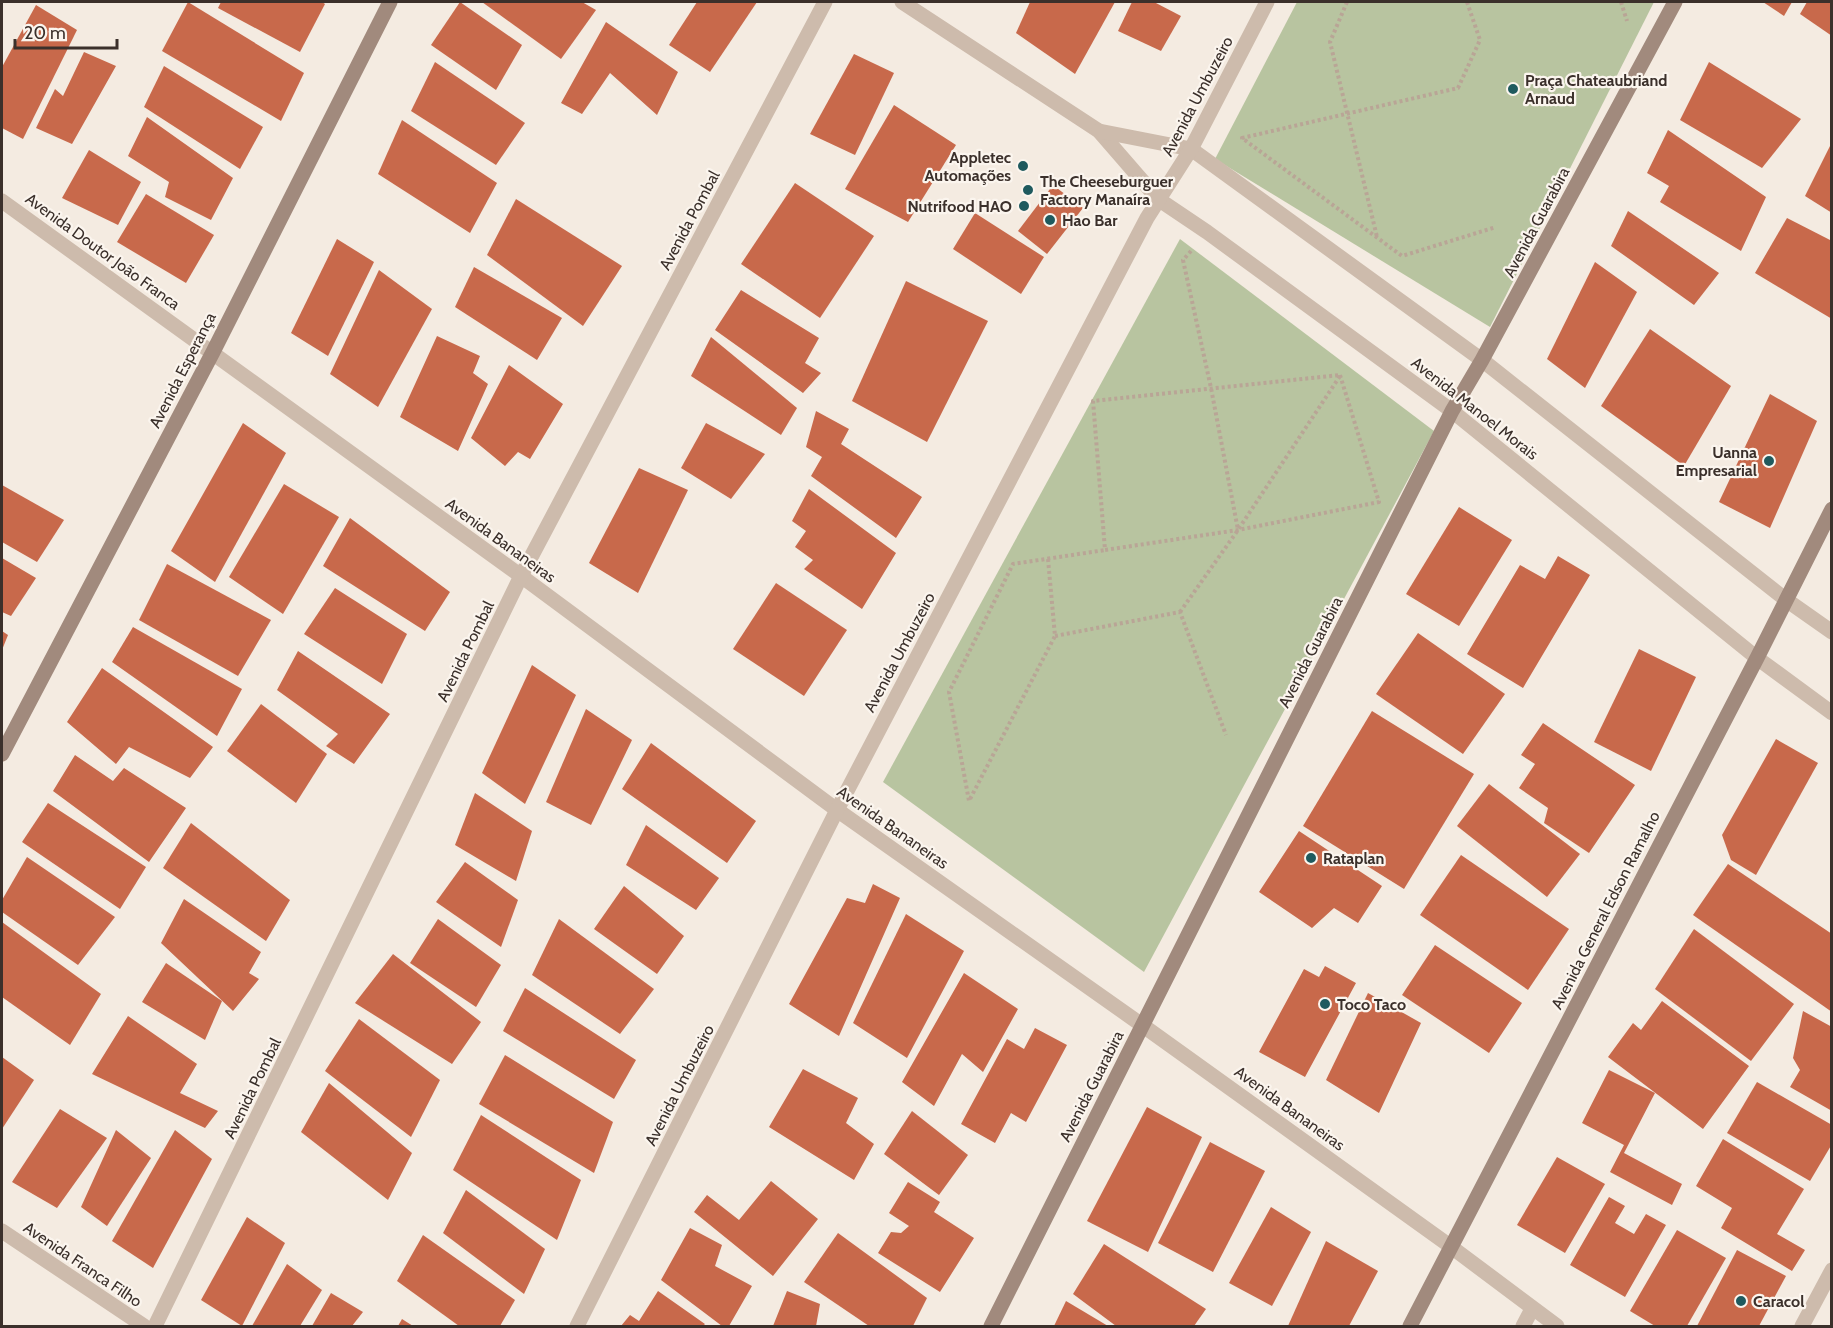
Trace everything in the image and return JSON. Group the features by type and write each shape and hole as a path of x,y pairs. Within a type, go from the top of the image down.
{"main road":[{"name":"Avenida Esperança","path":"2,754 213,352 390,2"},
{"name":"Avenida Guarabira","path":"991,1326 1452,411 1482,360 1675,2"},
{"name":"Avenida General Edson Ramalho","path":"1410,1326 1832,509"}],"street":[{"name":"Avenida Pombal","path":"155,1326 521,576 825,2"},
{"name":"Avenida Manoel Morais","path":"902,2 1099,131 1158,199 1207,232 1452,411 1757,658 1832,713"},
{"name":"Avenida Umbuzeiro","path":"577,1326 837,810 1147,218 1191,149 1267,2"},
{"name":"Avenida Manoel Morais","path":"1099,131 1191,149 1482,360 1785,599 1832,632"},
{"name":"Avenida Doutor João Franca","path":"2,201 213,352"},
{"name":"Avenida Bananeiras","path":"213,352 837,810 1142,1025 1450,1246 1557,1326"},
{"name":"Avenida Franca Filho","path":"2,1232 144,1326"},
{"path":"1802,1326 1832,1270"},
{"path":"1523,1326 1532,1309"}],"path":[{"path":"1347,2 1330,42 1377,238"},
{"path":"1467,2 1480,40 1458,88 1242,138 1402,256 1496,227"},
{"path":"1622,2 1627,21"},
{"path":"1207,232 1183,260 1212,388 1238,530"},
{"path":"1105,550 1093,401 1340,375"},
{"path":"1055,636 1180,612 1238,530 1340,375"},
{"path":"1048,559 1055,636 969,801 949,692 1013,564 1238,530 1379,502 1340,375"},
{"path":"1180,612 1226,735"}],"green space":[{"name":"Praça Chateaubriand Arnaud","path":"1297,2 1654,2 1490,327 1215,159"},
{"path":"1180,239 1434,431 1144,972 883,782"}],"building":[{"path":"188,2 304,73 281,121 162,51"},
{"path":"221,2 322,2 325,4 300,52 218,8"},
{"path":"460,2 522,45 496,90 431,45"},
{"path":"482,2 582,2 596,10 561,59"},
{"path":"697,2 757,2 710,72 669,45"},
{"path":"1030,2 1115,2 1075,74 1016,33"},
{"path":"1132,2 1154,2 1181,16 1161,51 1118,31"},
{"path":"1763,2 1792,2 1784,16"},
{"path":"1807,2 1832,2 1832,36 1800,14"},
{"path":"36,5 77,30 23,139 2,128 2,67"},
{"path":"606,22 678,72 657,115 610,73 582,114 561,103"},
{"path":"84,52 116,66 72,144 36,128 55,89 63,96"},
{"path":"854,54 894,73 855,155 810,134"},
{"path":"435,62 525,123 496,165 411,111"},
{"path":"1709,62 1801,119 1762,168 1680,120"},
{"path":"164,66 263,127 240,169 144,107"},
{"path":"894,105 956,145 908,222 845,189"},
{"path":"147,117 233,178 211,220 165,197 169,182 128,156"},
{"path":"402,120 497,183 470,233 378,174"},
{"path":"1668,130 1766,197 1741,251 1660,202 1669,186 1647,173"},
{"path":"1832,142 1832,213 1805,196"},
{"path":"89,150 141,182 118,225 62,198"},
{"path":"795,183 874,236 820,318 741,264"},
{"name":"Hao Bar","path":"1053,185 1083,208 1047,254 1018,231"},
{"path":"146,194 214,235 186,283 117,242"},
{"path":"516,199 622,266 583,326 487,255"},
{"path":"1628,211 1719,273 1694,305 1611,246"},
{"path":"975,213 1044,257 1021,294 953,249"},
{"path":"1787,218 1832,241 1832,319 1755,273"},
{"path":"337,239 374,262 328,356 291,333"},
{"path":"1595,262 1637,292 1585,388 1547,359"},
{"path":"474,267 562,318 537,360 455,307"},
{"path":"379,270 432,309 378,407 330,374"},
{"path":"906,281 988,321 927,442 852,401"},
{"path":"741,290 819,338 805,363 821,373 803,393 715,330"},
{"path":"1650,329 1731,386 1684,466 1601,406"},
{"path":"437,336 480,356 473,373 488,384 458,451 400,417"},
{"path":"711,337 797,408 781,435 691,376"},
{"path":"509,365 563,404 530,459 518,452 505,466 471,438"},
{"name":"Uanna Empresarial","path":"1770,394 1817,421 1770,528 1719,502"},
{"path":"816,411 849,429 841,444 922,497 896,538 811,476 822,457 806,447"},
{"path":"243,423 286,453 215,582 171,551"},
{"path":"706,423 765,454 731,499 681,468"},
{"path":"639,468 688,490 638,593 589,563"},
{"path":"284,484 339,517 283,614 229,577"},
{"path":"2,485 64,520 37,562 2,542"},
{"path":"809,489 896,553 862,609 804,569 813,560 795,547 806,531 792,521"},
{"path":"1459,507 1512,540 1459,626 1406,594"},
{"path":"350,518 450,592 425,631 323,566"},
{"path":"1558,556 1590,575 1523,688 1467,654 1520,565 1545,579"},
{"path":"2,558 36,578 11,616 2,612"},
{"path":"167,564 271,620 238,676 139,620"},
{"path":"776,583 847,630 804,696 733,649"},
{"path":"335,588 407,634 382,684 304,634"},
{"path":"133,627 242,689 217,736 112,662"},
{"path":"2,631 8,635 2,650"},
{"path":"1418,633 1505,694 1463,754 1376,694"},
{"path":"1639,649 1696,677 1651,771 1594,742"},
{"path":"298,651 390,714 354,764 326,746 338,734 277,690"},
{"path":"532,665 576,695 525,804 482,773"},
{"path":"102,668 213,747 190,778 129,747 116,764 67,722"},
{"path":"261,704 327,754 296,803 227,751"},
{"path":"586,709 632,740 591,825 546,802"},
{"path":"1372,711 1474,774 1404,889 1303,826"},
{"path":"1543,723 1635,785 1589,853 1544,823 1548,808 1519,788 1535,764 1521,755"},
{"path":"1776,739 1818,763 1756,875 1731,860 1722,835"},
{"path":"651,743 756,821 727,863 622,789"},
{"path":"75,755 113,781 124,768 186,808 149,862 53,791"},
{"path":"1489,784 1580,854 1547,897 1457,826"},
{"path":"475,793 532,831 516,881 455,845"},
{"path":"48,803 146,867 120,909 22,842"},
{"path":"191,823 290,900 266,941 163,868"},
{"path":"646,825 719,878 696,910 626,865"},
{"name":"Rataplan","path":"1299,831 1382,886 1358,923 1334,908 1312,928 1259,892"},
{"path":"1461,855 1569,929 1528,990 1420,915"},
{"path":"27,857 115,917 78,965 2,912 2,900"},
{"path":"465,862 518,900 501,947 436,902"},
{"path":"1728,864 1832,934 1832,1012 1693,915"},
{"path":"873,884 900,898 839,1036 789,1004 847,898 865,903"},
{"path":"624,886 684,936 657,974 594,929"},
{"path":"184,899 261,952 249,973 259,979 233,1011 161,943"},
{"path":"906,914 964,951 907,1058 853,1023"},
{"path":"438,919 501,965 476,1007 410,963"},
{"path":"559,919 654,989 620,1034 532,975"},
{"path":"2,922 101,994 70,1045 2,997"},
{"path":"1694,929 1794,1004 1751,1061 1655,989"},
{"path":"1435,945 1522,1003 1489,1053 1402,995"},
{"path":"393,954 481,1022 452,1064 355,1003"},
{"path":"166,963 222,1001 205,1040 142,1002"},
{"path":"1325,966 1356,983 1305,1077 1259,1052 1304,969 1319,977"},
{"path":"964,973 1018,1009 983,1072 962,1054 934,1106 902,1082"},
{"path":"525,988 636,1060 614,1099 503,1031"},
{"path":"1368,993 1421,1023 1379,1113 1326,1080"},
{"path":"1662,1001 1749,1066 1703,1129 1608,1057 1633,1023 1641,1030"},
{"path":"1803,1011 1832,1027 1832,1111 1790,1087 1800,1070 1793,1058"},
{"path":"128,1016 197,1064 180,1093 218,1111 205,1128 92,1074"},
{"path":"359,1019 440,1080 411,1137 325,1071"},
{"path":"1035,1028 1067,1045 1026,1122 1011,1113 995,1143 961,1124 1007,1039 1024,1049"},
{"path":"505,1055 613,1122 594,1173 479,1104"},
{"path":"2,1057 34,1080 2,1129"},
{"path":"803,1069 858,1098 846,1123 874,1144 854,1180 769,1127"},
{"path":"1609,1070 1655,1093 1624,1153 1682,1184 1672,1205 1610,1172 1624,1145 1582,1123"},
{"path":"1757,1082 1832,1125 1832,1144 1810,1181 1727,1133"},
{"path":"329,1083 412,1153 388,1200 301,1132"},
{"path":"1147,1107 1202,1137 1148,1252 1087,1221"},
{"path":"60,1109 107,1138 57,1208 12,1182"},
{"path":"912,1111 968,1155 939,1195 884,1154"},
{"path":"481,1115 581,1180 557,1240 453,1170"},
{"path":"116,1130 151,1158 107,1226 81,1207"},
{"path":"175,1130 212,1159 153,1268 112,1241"},
{"path":"1723,1139 1804,1189 1777,1234 1805,1250 1792,1271 1721,1228 1732,1208 1696,1186"},
{"path":"1210,1142 1265,1171 1213,1272 1158,1243"},
{"path":"1557,1157 1605,1184 1565,1253 1517,1225"},
{"path":"771,1181 818,1219 773,1276 694,1212 707,1195 739,1220"},
{"path":"908,1182 940,1202 934,1212 974,1238 940,1292 878,1253 891,1232 901,1233 909,1226 889,1213"},
{"path":"466,1190 545,1249 524,1294 443,1233"},
{"path":"1609,1197 1625,1206 1615,1223 1634,1234 1646,1214 1666,1225 1625,1297 1570,1265"},
{"path":"1271,1207 1311,1232 1272,1306 1229,1283"},
{"path":"247,1217 285,1243 242,1326 201,1300"},
{"path":"690,1228 722,1245 715,1266 752,1286 729,1326 722,1326 661,1280"},
{"path":"1677,1230 1726,1258 1687,1326 1655,1326 1630,1311"},
{"path":"838,1233 927,1298 913,1326 869,1326 804,1282"},
{"path":"423,1235 515,1300 500,1326 459,1326 397,1281"},
{"path":"1326,1241 1378,1271 1349,1326 1288,1326"},
{"path":"1104,1244 1206,1309 1194,1326 1116,1326 1073,1294"},
{"name":"Caracol","path":"1737,1250 1786,1276 1759,1326 1697,1326"},
{"path":"287,1264 322,1290 300,1326 252,1326"},
{"path":"658,1291 705,1324 703,1326 621,1326 630,1315 639,1321"},
{"path":"787,1291 820,1304 816,1326 773,1326"},
{"path":"331,1293 363,1312 352,1326 312,1326"},
{"path":"1066,1301 1108,1326 1054,1326"},
{"path":"402,1319 413,1326 398,1326"}],"place":[{"name":"Praça Chateaubriand Arnaud","path":"1513,89"},
{"name":"Appletec Automações","path":"1023,166"},
{"name":"The Cheeseburguer Factory Manaíra","path":"1028,190"},
{"name":"Nutrifood HAO","path":"1024,206"},
{"name":"Hao Bar","path":"1050,220"},
{"name":"Uanna Empresarial","path":"1769,461"},
{"name":"Rataplan","path":"1311,858"},
{"name":"Toco Taco","path":"1325,1004"},
{"name":"Caracol","path":"1741,1301"}]}
